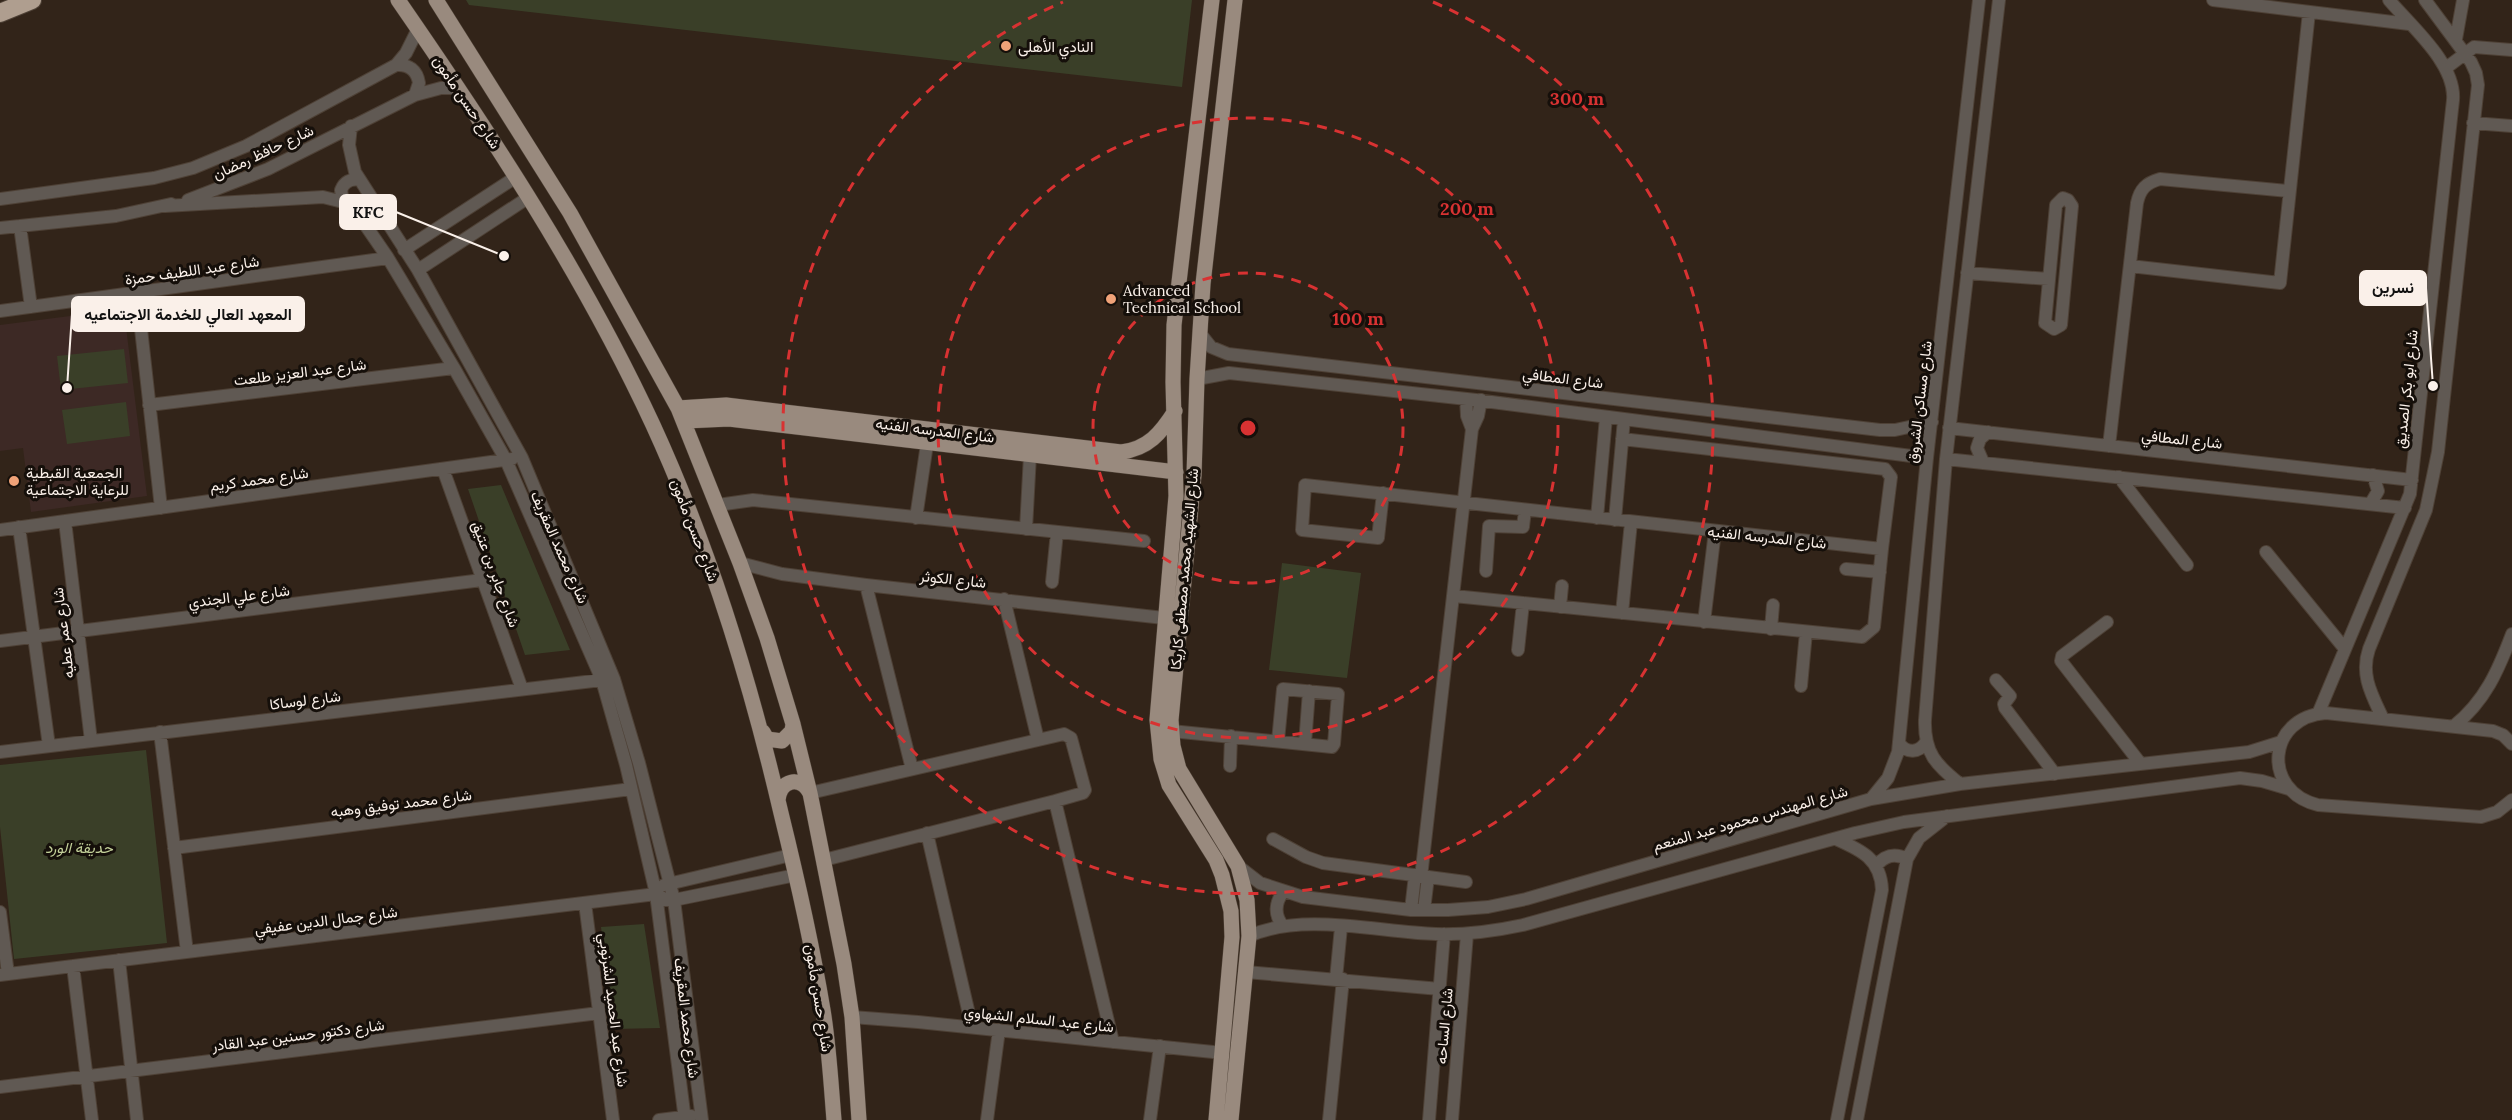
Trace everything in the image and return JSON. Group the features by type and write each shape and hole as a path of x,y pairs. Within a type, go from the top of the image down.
{"highway":[{"path":"0,13 32,0"}],"main road":[{"name":"شارع حسن مأمون","path":"398,0 459,88 516,177 582,288 654,427 708,561 763,732 796,875 823,1012 834,1120"},
{"name":"شارع حسن مأمون","path":"436,0 570,213 681,414 740,563 767,638 793,724 810,793 844,964 852,1017 859,1120"},
{"name":"شارع الشهيد محمد مصطفى كاريكا","path":"1212,0 1176,306 1173,353 1175,521 1156,720 1161,759 1175,798 1216,860 1231,911 1232,937 1216,1120"},
{"name":"شارع الشهيد محمد مصطفى كاريكا","path":"1231,1120 1249,936 1247,900 1238,866 1185,780 1175,758 1171,731 1194,475 1199,332 1235,0"},
{"name":"شارع المدرسه الفنيه","path":"681,414 726,405 1121,452 1145,445"},
{"path":"1145,469 1148,460 1145,445 1160,433 1174,411"},
{"name":"شارع المدرسه الفنيه","path":"681,414 1176,472"},
{"path":"763,732 767,738 782,741 792,731 793,724"},
{"path":"778,800 783,785 790,781 806,786 810,793"}],"street":[{"name":"شارع مساكن الشروق","path":"1870,799 1888,778 1896,761 1899,743 1927,458 1979,0"},
{"path":"1960,784 1938,765 1926,742 1927,696 1949,428 1999,0"},
{"path":"2212,0 2409,24"},
{"name":"شارع ابو بكر الصديق","path":"2318,714 2405,508 2412,480 2453,100 2454,87 2446,68 2389,0"},
{"path":"2383,719 2367,683 2365,670 2367,656 2430,497 2438,452 2477,78 2456,39 2425,0"},
{"path":"2456,39 2463,0"},
{"path":"2130,266 2280,283 2309,12"},
{"name":"شارع حافظ رمضان","path":"0,199 154,178 193,168 246,146 396,65 406,53 418,28"},
{"path":"2446,68 2465,53 2478,47 2512,50"},
{"path":"396,65 409,67 418,76 418,89 415,95"},
{"name":"شارع حافظ رمضان","path":"0,228 116,216 165,206 242,181 415,95 441,88 459,88"},
{"path":"2473,123 2512,126"},
{"name":"شارع محمد المقريف","path":"351,126 349,154 360,180 417,270 522,458 639,763 674,900 701,1118"},
{"path":"404,250 516,177"},
{"path":"2109,446 2139,194 2151,181 2167,179 2289,191"},
{"path":"165,206 323,197 343,202 341,190 345,183 360,180"},
{"path":"417,270 529,198"},
{"path":"2066,198 2072,206 2061,325 2054,329 2045,323 2049,279 2056,205 2061,199 2066,198"},
{"name":"شارع محمد المقريف","path":"343,202 355,210 388,258 506,460 608,679 656,894 685,1118"},
{"path":"20,226 31,307"},
{"name":"شارع عبد اللطيف حمزة","path":"0,311 388,258"},
{"path":"1967,273 2049,279"},
{"path":"137,293 161,508"},
{"name":"شارع المطافي","path":"1199,332 1216,350 1240,356 1880,430 1896,430 1932,422"},
{"path":"1238,375 1234,370 1234,363 1240,356"},
{"name":"شارع عبد العزيز طلعت","path":"149,405 454,368"},
{"path":"1197,379 1220,374 1238,375 1481,400 1927,458"},
{"path":"1466,399 1467,416 1472,429"},
{"path":"1411,909 1421,876 1472,429 1478,416 1481,400"},
{"path":"1597,518 1606,417"},
{"path":"1615,520 1624,419"},
{"name":"شارع المطافي","path":"1949,428 2412,480"},
{"path":"1891,453 1899,443 1896,430"},
{"path":"1983,462 1977,448 1980,439 1988,432"},
{"path":"1454,596 1857,638 1867,635 1874,627 1891,477 1885,468 1622,439"},
{"path":"916,518 927,444"},
{"path":"1026,529 1030,455"},
{"name":"شارع محمد كريم","path":"0,530 522,458"},
{"path":"1946,459 2405,508"},
{"name":"شارع جابر بن عتيق","path":"443,469 522,689"},
{"path":"2371,503 2378,490 2373,475"},
{"path":"2119,477 2187,565"},
{"name":"شارع المدرسه الفنيه","path":"1383,494 1378,538 1305,532 1301,527 1305,485 1882,549"},
{"path":"718,506 753,500 1144,541"},
{"path":"1486,571 1490,526 1523,527 1525,510"},
{"name":"شارع عمر عطيه","path":"64,521 91,741"},
{"path":"1622,613 1631,522"},
{"name":"شارع عمر عطيه","path":"19,527 50,746"},
{"path":"1704,622 1715,531"},
{"path":"1052,582 1057,532"},
{"path":"2395,532 2414,540"},
{"path":"2266,552 2345,649"},
{"name":"شارع الكوثر","path":"740,563 782,574 866,585 1164,618"},
{"path":"1846,569 1880,572"},
{"name":"شارع علي الجندي","path":"0,641 482,580"},
{"path":"866,585 912,769"},
{"path":"1560,607 1562,586"},
{"path":"1004,599 1038,740"},
{"path":"1518,650 1523,603"},
{"path":"1771,628 1773,605"},
{"path":"2107,622 2062,656 2061,661 2140,763"},
{"path":"1802,686 1806,632"},
{"path":"2454,726 2473,710 2488,691 2498,672 2512,634"},
{"name":"شارع لوساكا","path":"0,752 608,679"},
{"path":"1996,680 2010,696 2004,704 2005,708 2055,774"},
{"path":"1171,731 1305,744 1333,746 1339,695 1283,689 1278,741"},
{"path":"1305,744 1309,691"},
{"path":"2289,789 2279,767 2281,742 2295,723 2318,714 2493,731 2503,735 2512,744"},
{"path":"160,732 187,952"},
{"path":"810,793 1067,734 1077,759 1085,792 824,860"},
{"path":"1230,766 1231,736"},
{"path":"1899,743 1907,751 1913,751 1918,750 1926,742"},
{"name":"شارع المهندس محمود عبد المنعم","path":"1238,866 1260,883 1303,897 1424,910 1468,909 1526,898 1870,799 1960,784 2249,752 2281,742"},
{"path":"1249,936 1283,926 1301,924 1467,934 1523,925 1836,838 1904,822 1950,814 2240,778 2262,781 2289,789 2302,799 2318,804 2472,817 2497,812 2512,800"},
{"name":"شارع محمد توفيق وهبه","path":"174,848 631,789"},
{"path":"1055,801 1113,1042"},
{"path":"1857,1120 1907,859 1919,838 1950,814"},
{"path":"927,833 972,1027"},
{"path":"1836,838 1861,850 1876,866 1882,890 1837,1120"},
{"path":"1274,839 1306,857 1323,863 1466,882"},
{"path":"656,894 661,887 669,883 791,855"},
{"path":"1876,866 1882,859 1890,856 1907,859"},
{"path":"674,900 796,875"},
{"path":"1421,876 1424,910"},
{"path":"1283,892 1276,910 1283,926"},
{"name":"شارع جمال الدين عفيفي","path":"4,975 656,894 662,898 674,900"},
{"name":"شارع عبد الحميد الشرنوبي","path":"585,903 613,1120"},
{"path":"0,912 4,975"},
{"path":"1329,1120 1340,979 1341,927"},
{"name":"شارع الساحه","path":"1429,1120 1444,934"},
{"name":"شارع الساحه","path":"1452,1120 1467,934"},
{"path":"1443,953 1455,950 1465,954"},
{"path":"119,960 137,1120"},
{"path":"73,966 92,1120"},
{"path":"1246,972 1440,989"},
{"name":"شارع دكتور حسنين عبد القادر","path":"0,1087 599,1014"},
{"name":"شارع عبد السلام الشهاوي","path":"852,1017 1223,1053"},
{"path":"987,1120 999,1030"},
{"path":"1150,1120 1160,1047"},
{"path":"659,1120 701,1118"}],"shaded area":[{"path":"117,310 119,328 126,327 147,496 31,512 23,448 0,451 0,325"}],"green space":[{"name":"النادي الأهلى","path":"466,0 1192,0 1182,87 469,5"},
{"path":"124,349 128,383 61,390 57,356"},
{"path":"126,402 130,436 67,444 62,410"},
{"path":"501,485 570,650 525,655 468,489"},
{"path":"1282,563 1361,573 1347,678 1269,670"},
{"name":"حديقة الورد","path":"146,750 167,943 14,959 0,827 0,765"},
{"path":"644,924 660,1028 614,1029 601,927"}],"place":[{"name":"النادي الأهلى","path":"1006,46"},
{"name":"KFC","path":"504,256"},
{"name":"Advanced Technical School","path":"1111,299"},
{"name":"نسرين","path":"2433,386"},
{"name":"المعهد العالي للخدمة الاجتماعيه","path":"67,388"},
{"name":"الجمعية القبطية للرعاية الاجتماعية","path":"14,481"}]}
